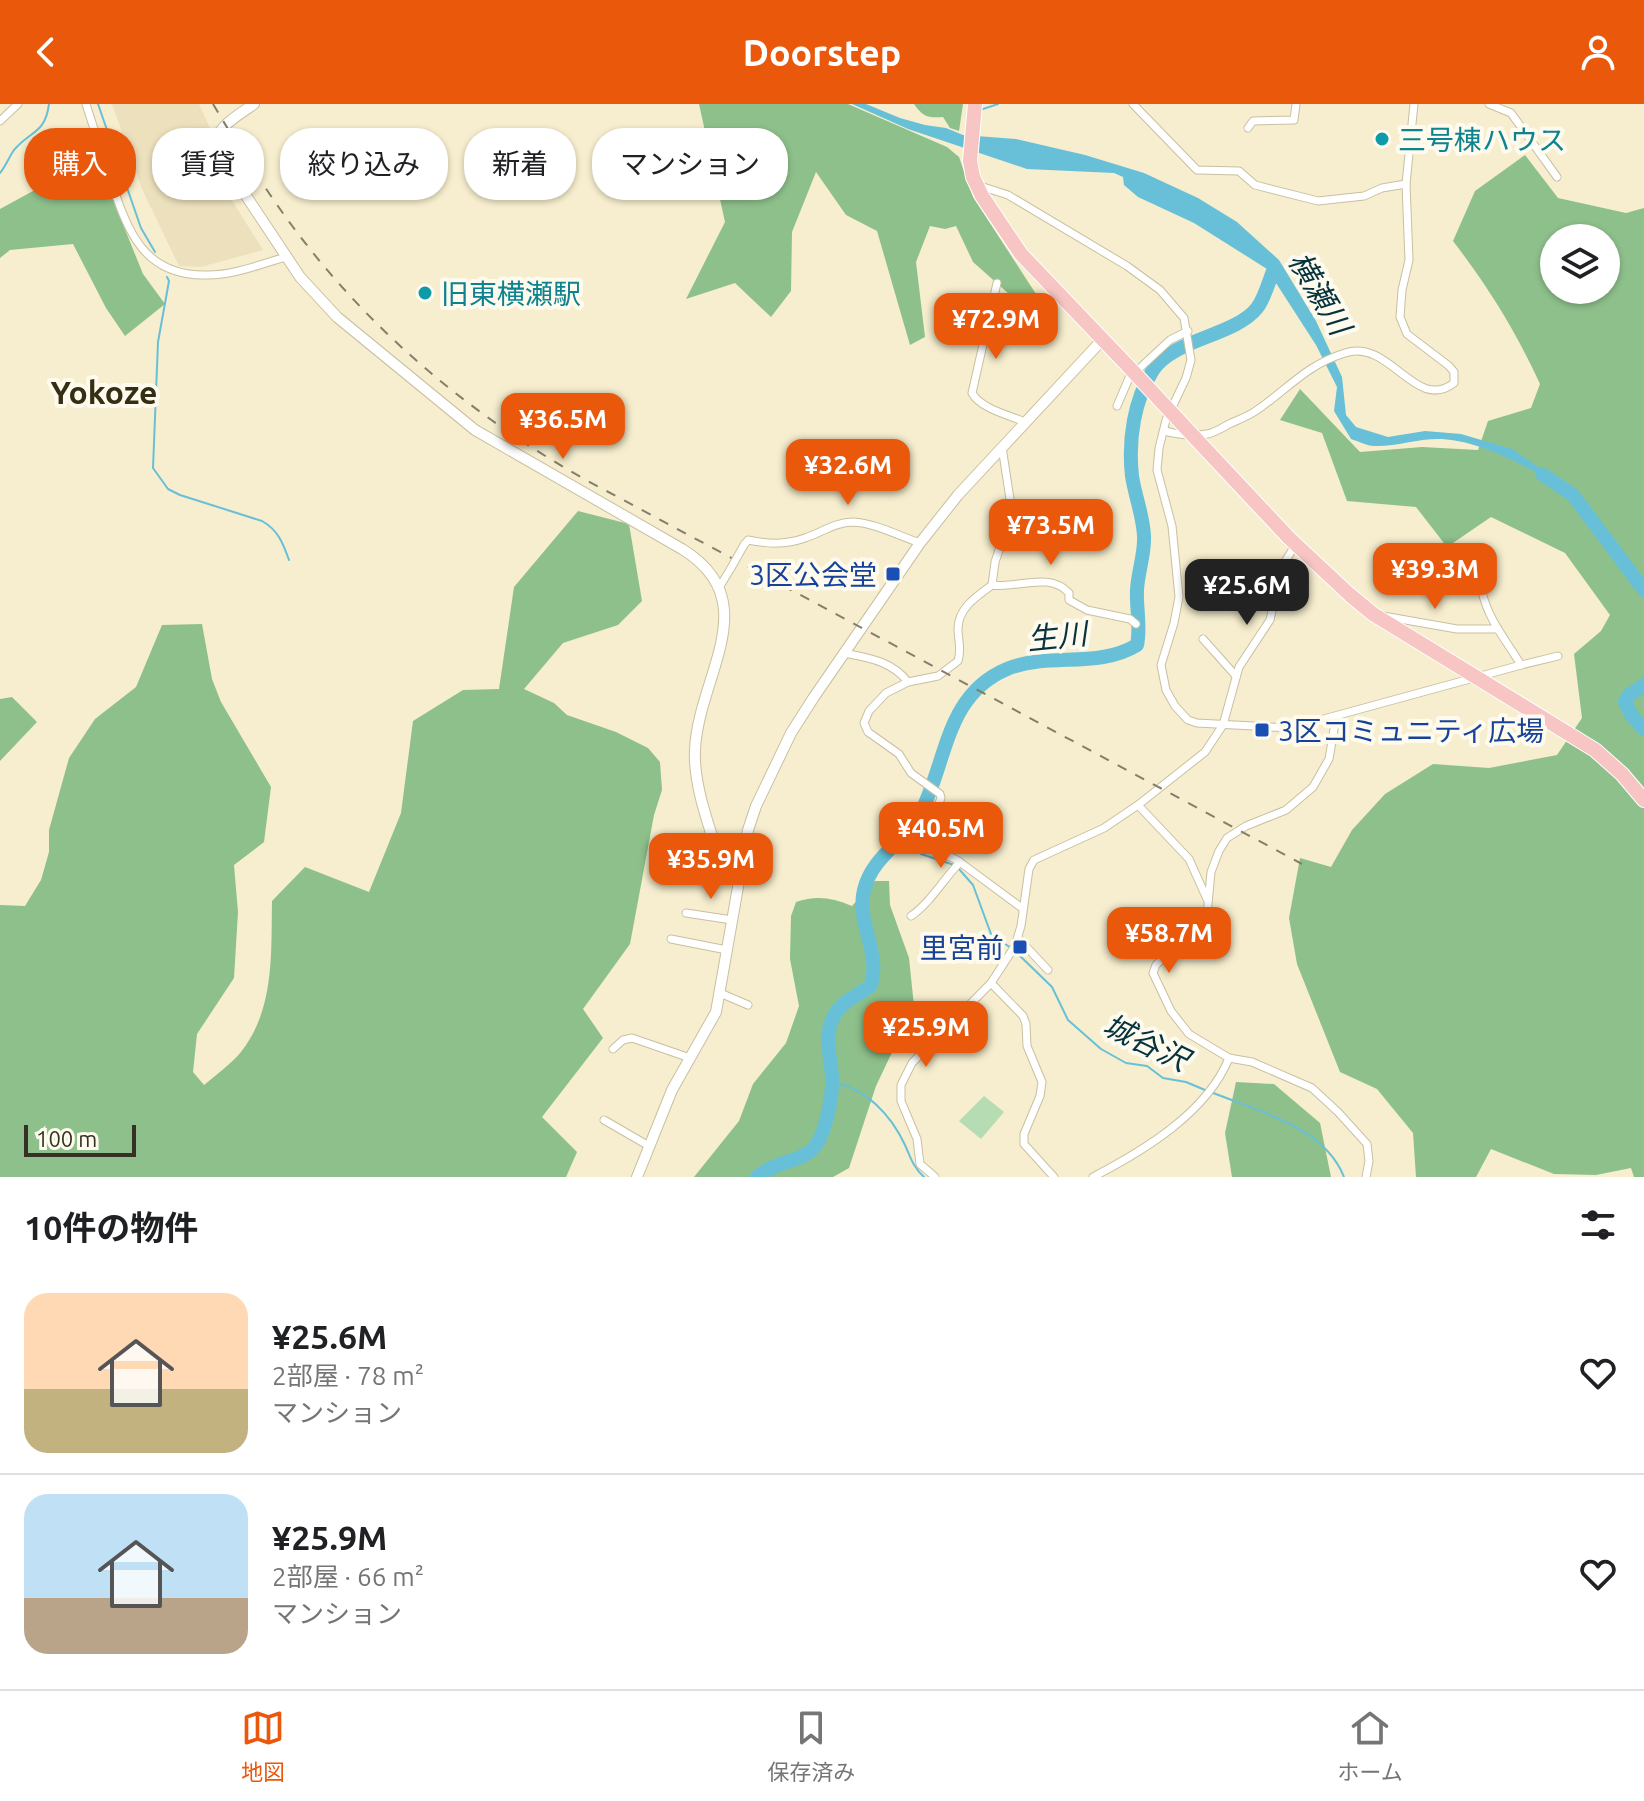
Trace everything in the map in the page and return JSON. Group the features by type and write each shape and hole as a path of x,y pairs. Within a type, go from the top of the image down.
{"highway":[{"path":"975,104 971,169 976,185 1021,254 1296,544 1373,614 1595,750 1622,774 1644,800"}],"street":[{"path":"0,121 18,104"},
{"path":"86,104 124,221 147,255 175,271 209,275 286,257"},
{"path":"254,104 222,129 214,142 215,149 286,257 323,304 457,417 695,557 707,566 720,586 725,607 724,632 699,722 696,772 723,870 738,879"},
{"path":"1133,104 1197,170 1239,171 1255,185 1318,201 1364,196 1382,188 1406,184"},
{"path":"1248,128 1259,119 1294,120 1296,104"},
{"path":"1164,431 1188,436 1210,434 1256,410 1297,376 1338,356 1359,350 1432,392 1443,391 1454,383 1454,372 1407,334 1400,317 1409,260 1406,184 1414,104"},
{"path":"1489,104 1514,116 1557,177"},
{"path":"976,185 1008,195 1136,273 1175,305 1184,318 1191,360 1164,431 1157,470 1172,526 1179,597 1174,623 1163,651 1162,678 1175,706 1188,720 1291,728 1558,656"},
{"path":"997,283 972,393 976,400 1025,422"},
{"path":"1117,406 1129,378 1170,340 1188,335"},
{"path":"637,1177 672,1090 712,1021 720,993 745,840 756,806 791,733 920,543 958,495 1103,339"},
{"path":"992,585 995,562 1012,512 1002,447"},
{"path":"720,586 748,540 771,544 792,542 851,522 920,543"},
{"path":"935,1177 920,1164 917,1139 901,1101 901,1085 912,1063 991,983 1014,946 1029,869 1034,860 1104,828 1205,752 1223,725 1239,667 1270,620 1281,568 1296,544"},
{"path":"1022,908 960,863 930,848 930,826 941,798 937,791 911,773 899,754 868,732 864,723 869,711 886,693 908,682 938,676 958,661 961,648 958,630 962,613 973,599 992,585 1052,583 1066,589 1069,600 1080,607 1130,619 1136,624"},
{"path":"1482,592 1486,611 1521,665"},
{"path":"1373,614 1433,626 1496,629"},
{"path":"1203,639 1236,676"},
{"path":"844,653 898,669 908,682"},
{"path":"1336,717 1329,759 1318,781 1286,810 1246,826 1227,838 1211,872 1209,910 1204,921 1156,965 1153,973 1171,1011 1189,1034 1228,1060 1252,1062 1312,1088 1367,1144 1369,1161 1366,1177"},
{"path":"1138,805 1189,859 1208,901"},
{"path":"911,916 925,907 944,878 960,863"},
{"path":"686,913 732,920"},
{"path":"671,939 727,950"},
{"path":"1014,946 1048,970"},
{"path":"991,983 1023,1016 1026,1024 1027,1046 1042,1082 1040,1096 1024,1134 1024,1144 1054,1177"},
{"path":"720,993 748,1005"},
{"path":"613,1049 623,1040 632,1038 690,1058"},
{"path":"1093,1177 1138,1154 1201,1103 1216,1086 1228,1060"},
{"path":"604,1120 649,1146"}],"shaded area":[{"path":"112,104 199,104 210,128 152,128 152,200 232,200 263,250 201,267 179,266 136,172 136,128 120,128"}],"green space":[{"path":"699,104 848,104 947,147 959,157 973,197 1036,294 1019,303 973,262 956,226 945,229 930,226 916,262 925,337 910,345 877,231 846,215 816,172 792,232 791,291 771,317 735,283 686,299 725,222 720,200 788,200 788,128 704,128"},
{"path":"914,104 963,104 959,131 950,128 943,117 923,114"},
{"path":"1525,155 1558,198 1626,213 1644,208 1644,1177 1634,1177 1631,1168 1596,1175 1554,1174 1491,1149 1476,1177 1416,1177 1413,1133 1377,1089 1340,1072 1297,964 1289,918 1300,858 1331,867 1352,830 1385,794 1433,764 1489,768 1557,755 1582,718 1574,654 1601,631 1610,615 1565,553 1491,517 1447,547 1416,507 1347,501 1322,433 1280,420 1300,389 1360,452 1422,447 1478,450 1488,421 1531,408 1540,384 1501,310 1453,241 1475,191"},
{"path":"24,196 24,200 113,200 143,274 165,304 125,336 106,308 73,244 10,250 0,258 0,209"},
{"path":"578,511 629,524 642,601 618,625 563,643 524,689 554,703 567,715 616,732 648,748 660,762 662,790 654,815 630,944 583,1009 603,1038 542,1117 577,1152 566,1177 0,1177 0,905 25,906 41,880 49,852 49,830 69,758 95,719 136,687 162,625 202,624 212,679 221,702 271,787 264,842 234,865 238,912 234,978 197,1034 193,1072 204,1085 241,1052 260,1017 269,980 272,901 305,867 369,892 401,813 413,721 463,690 499,689 514,587"},
{"path":"12,697 37,722 0,761 0,699"},
{"path":"875,881 889,881 890,905 909,958 914,1006 876,1086 849,1168 833,1177 694,1177 739,1121 753,1084 786,1043 799,1006 790,959 791,916 796,902 824,898 852,906"},
{"path":"1236,1082 1274,1084 1320,1123 1331,1177 1232,1177 1225,1133"},
{"path":"984,1096 1004,1112 981,1139 959,1121"}],"water":[{"path":"852,104 866,104 900,118 963,135 1016,139 1085,155 1144,173 1198,198 1237,222 1279,260 1316,321 1342,377 1346,415 1356,427 1388,437 1425,431 1461,434 1512,449 1568,487 1491,451 1459,441 1433,439 1374,446 1351,439 1334,411 1337,387 1316,345 1267,269 1194,223 1138,197 1124,185 1123,177 1114,173 1027,169 908,129"}],"waterway":[{"path":"0,173 14,150 41,126 49,104"},
{"path":"98,104 141,228 155,252"},
{"path":"980,110 998,104"},
{"name":"生川","path":"757,1177 805,1155 820,1139 831,1094 828,1044 832,1019 848,1000 871,985 873,961 862,902 868,878 921,812 950,732 971,695 1007,669 1023,664 1090,659 1122,652 1137,645 1137,590 1144,536 1132,476 1131,448 1141,394 1153,370 1162,360 1189,344 1234,325 1257,308 1274,269"},
{"path":"167,277 169,281 158,342 153,468 168,489 180,495 268,525 279,538 289,560"},
{"name":"横瀬川","path":"1542,474 1573,495 1644,590"},
{"name":"横瀬川","path":"1644,685 1629,695 1625,702 1644,729"},
{"name":"城谷沢","path":"899,838 921,854 954,865"},
{"name":"城谷沢","path":"959,869 973,885 991,934 1011,948"},
{"name":"城谷沢","path":"1016,952 1052,987 1068,1020 1101,1049 1126,1063 1147,1066 1163,1078 1186,1082 1205,1090"},
{"path":"832,1082 856,1090 885,1113 924,1177"},
{"name":"城谷沢","path":"1211,1092 1287,1122 1305,1133 1334,1159 1344,1177"}],"railway":[{"path":"213,104 282,212 356,302 426,369 503,428 586,480 1302,864"}],"place":[{"name":"三号棟ハウス","path":"1382,139"},
{"name":"旧東横瀬駅","path":"425,293"},
{"name":"3区公会堂","path":"893,574"},
{"name":"3区コミュニティ広場","path":"1262,730"},
{"name":"里宮前","path":"1020,947"}],"district":[{"name":"Yokoze","path":"104,392"}]}
